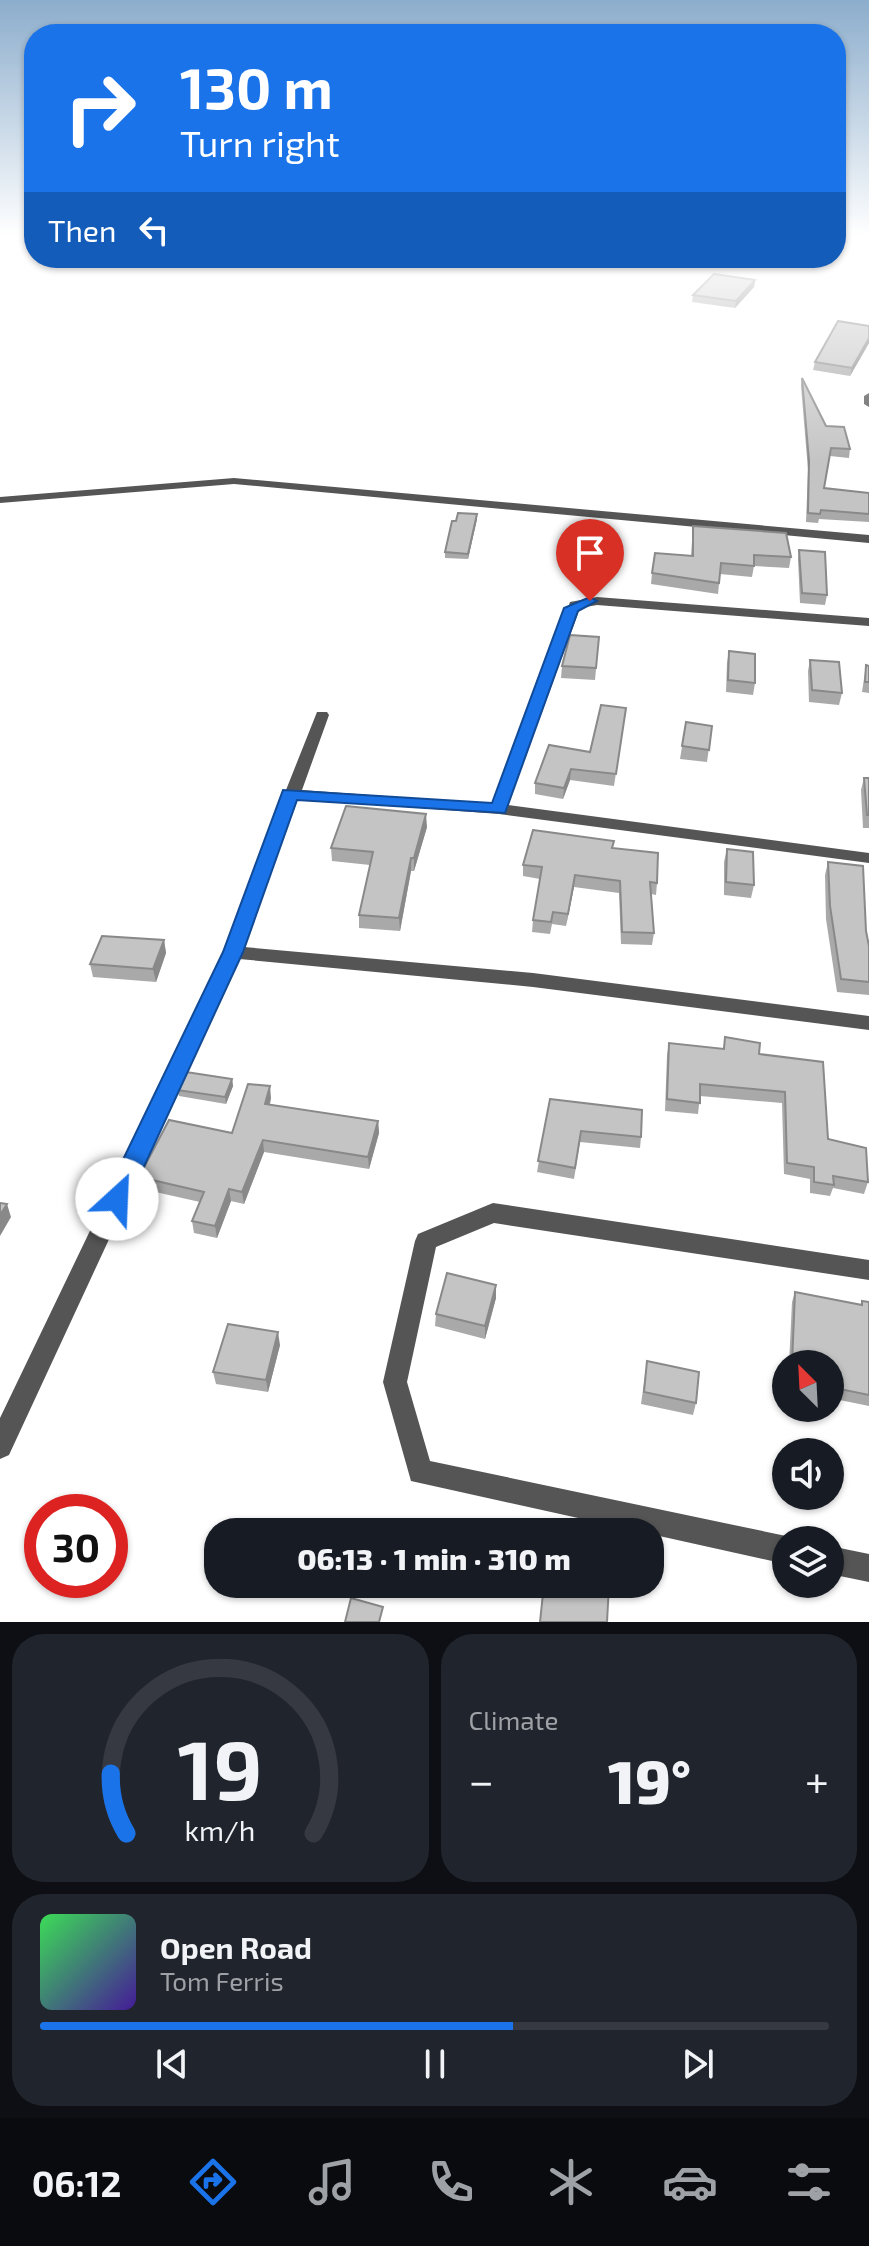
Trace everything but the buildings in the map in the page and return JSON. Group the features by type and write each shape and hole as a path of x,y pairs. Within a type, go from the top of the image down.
{"street":[{"path":"869,396 869,404"},
{"path":"0,500 234,481 869,539"},
{"path":"499,809 575,605 597,601 869,622"},
{"path":"0,1446 233,952 322,715"},
{"path":"290,794 499,809 869,858"},
{"path":"233,952 533,980 869,1023"},
{"path":"772,1547 420,1472 395,1382 426,1241 493,1213 869,1270"},
{"path":"844,1563 869,1568"}],"route":[{"path":"117,1199 233,952 290,794 499,809 571,608 590,601"}]}
